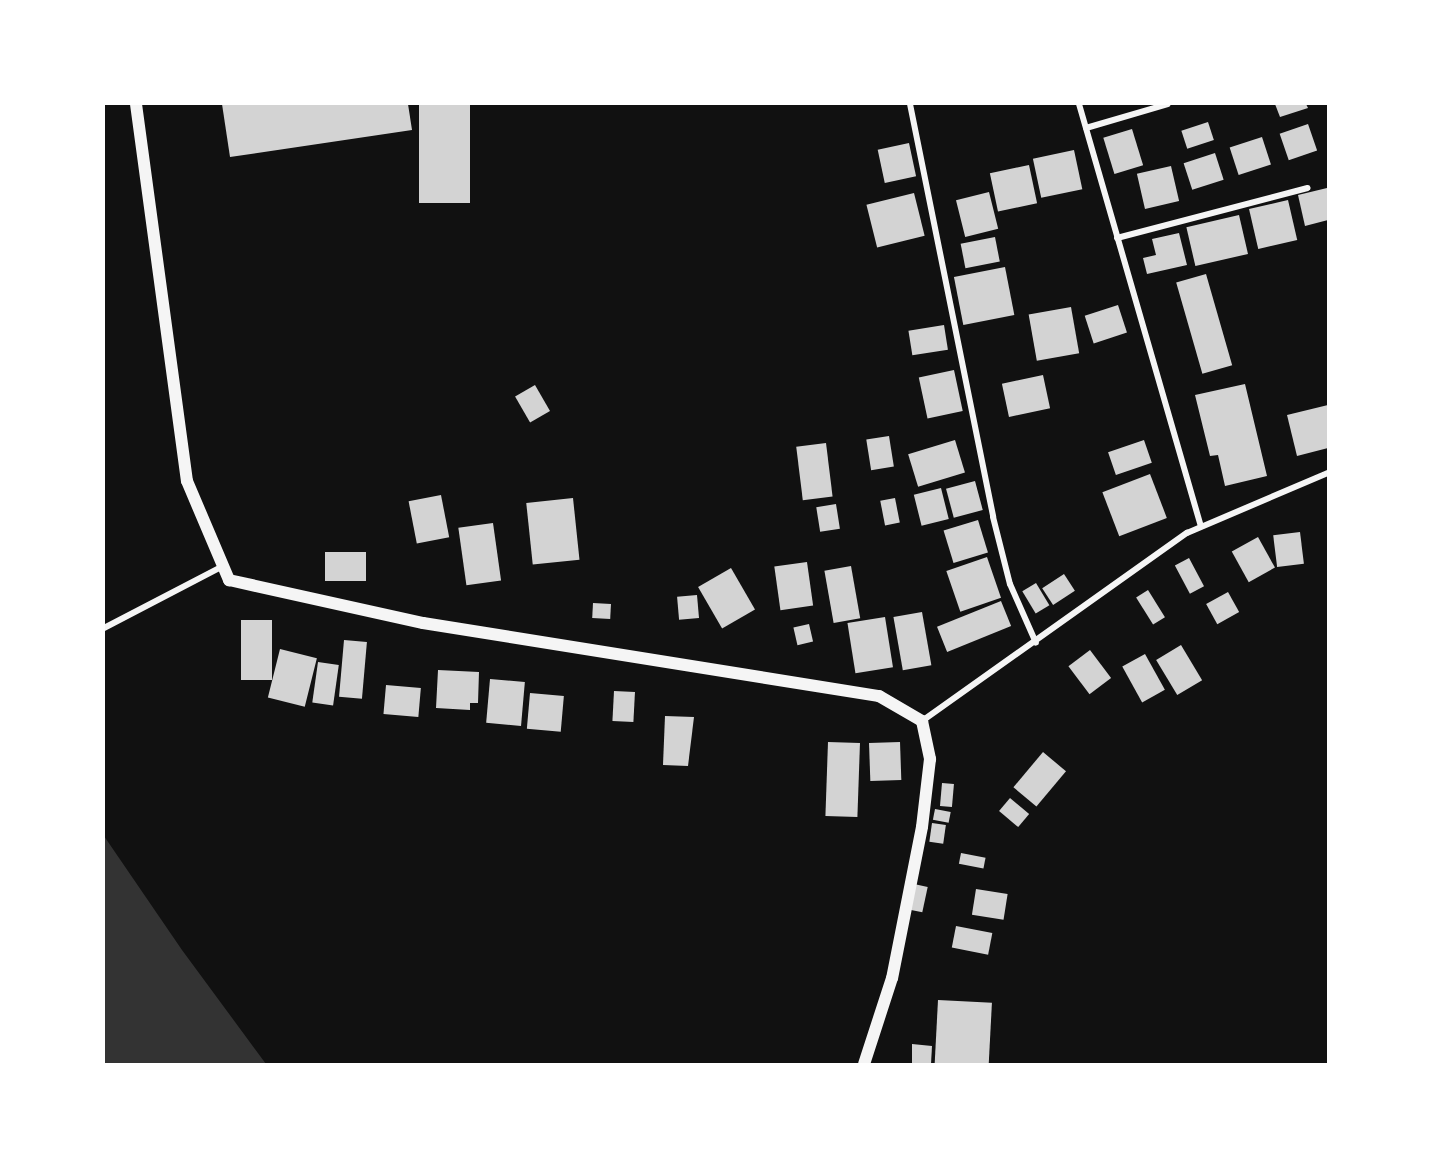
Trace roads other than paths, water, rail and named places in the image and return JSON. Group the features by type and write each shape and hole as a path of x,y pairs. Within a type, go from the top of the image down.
{"main road":[{"path":"136,104 187,481 229,580 423,623 879,696 922,721 930,759 924,816 892,978 864,1065"}],"street":[{"path":"910,104 993,517 1010,585 1036,643"},
{"path":"1079,104 1200,526"},
{"path":"1086,128 1168,104"},
{"path":"1118,238 1308,188"},
{"path":"922,721 1200,526 1329,473"},
{"path":"104,628 223,566"}]}
